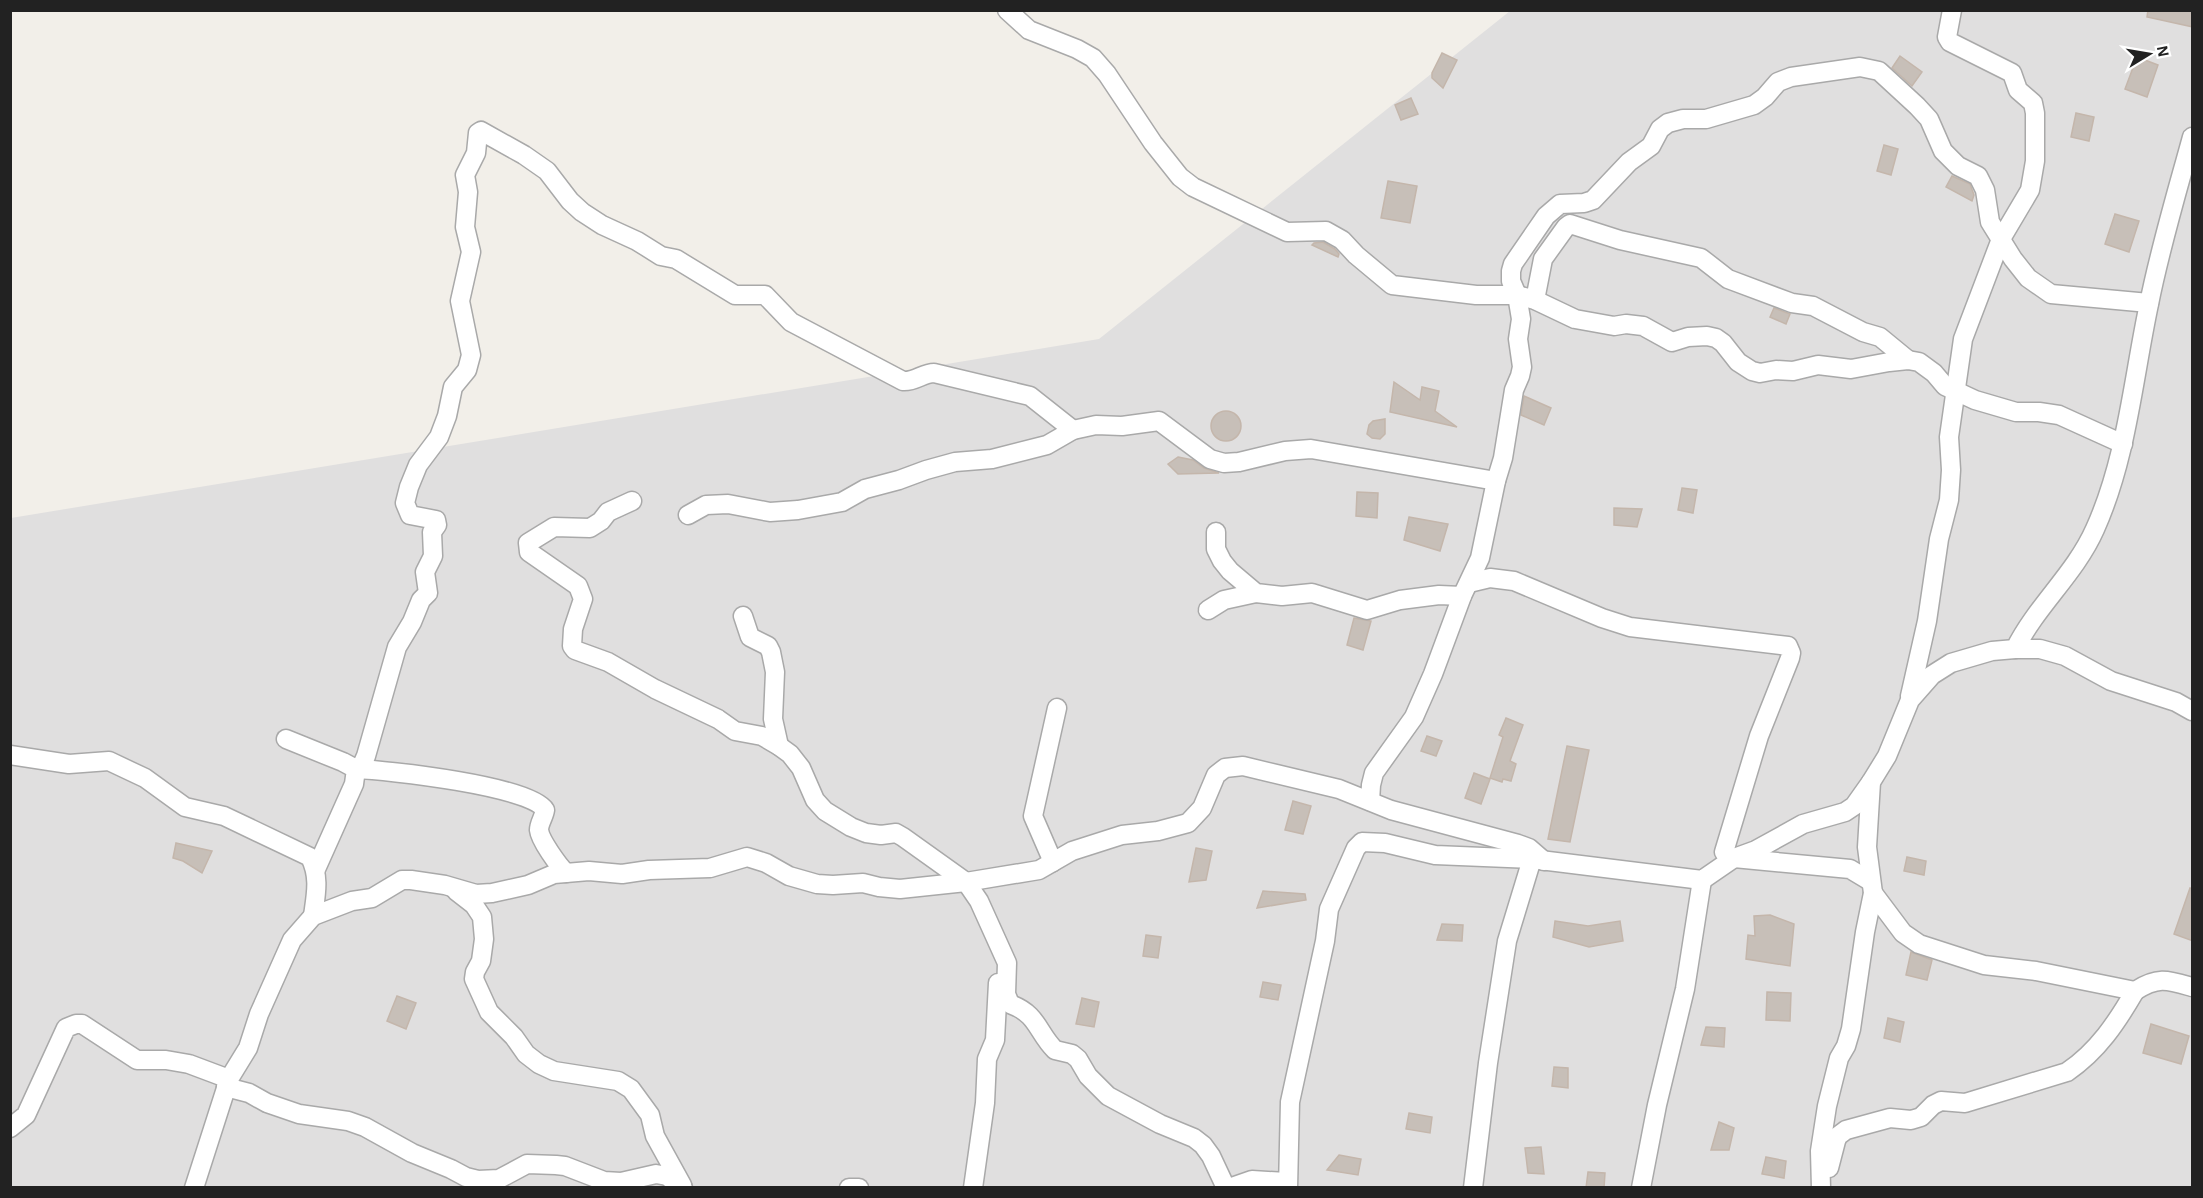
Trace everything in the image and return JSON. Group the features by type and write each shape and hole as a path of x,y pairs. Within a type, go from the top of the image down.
{"street":[{"path":"1006,10 1029,30 1077,49 1093,58 1107,74 1153,143 1180,177 1193,187 1287,232 1326,231 1342,240 1392,285 1476,295 1516,295 1535,300 1575,319 1614,326 1626,324 1643,326 1672,342 1688,337 1716,338 1738,362 1760,373 1776,370 1793,371 1818,365 1851,369 1908,360 1919,362 1934,373 1945,386 1956,392 2016,412 2059,415 2123,444"},
{"path":"632,501 608,512 601,521 590,528 554,527 528,543 529,552 578,586 583,599 571,640 575,650 608,662 655,689 718,719 735,731 762,736 779,746 790,754 801,768 815,800 825,811 851,827 866,833 881,835 896,833 966,882 978,901 1007,963 1006,994 1010,1004 1032,1016 1055,1050 1072,1054 1078,1059 1088,1076 1108,1096 1160,1124 1194,1138 1203,1145 1228,1188 1252,1180 1287,1185 1290,1102 1325,941 1327,917 1356,848 1362,842 1370,841 1435,855 1538,860 1702,879 1734,858 1756,850 1803,824 1845,812 1854,806 1887,756 1910,700 1927,621 1939,539 1948,500 1951,470 1949,437 1962,339 2001,239 2030,190 2035,161 2033,103 2018,90 2009,70 1950,42 1947,37 1952,10"},
{"path":"1370,801 1374,774 1414,717 1475,581 1503,458 1514,390 1522,367 1518,339 1521,320 1511,281 1514,264 1546,216 1560,204 1584,203 1593,200 1629,162 1650,146 1660,129 1668,123 1683,119 1706,118 1754,105 1765,98 1778,82 1791,77 1849,68 1872,68 1879,71 1929,119 1943,151 1958,166 1978,176 1985,190 1990,222 2028,278 2051,294 2149,303"},
{"path":"313,916 316,870 354,784 356,770 362,765 366,756 397,647 412,622 421,600 428,593 425,572 433,556 432,531 437,525 436,520 410,515 405,503 418,465 439,437 447,416 453,387 467,370 471,355 460,301 471,252 465,227 468,192 465,175 476,153 478,133 481,130 547,171 570,201 602,225 637,241 661,256 675,259 735,295 765,296 791,322 903,381 910,382 927,373 934,373 1013,394 1027,395 1073,430"},
{"path":"2015,649 2040,608 2080,560 2096,528 2112,484 2127,430 2134,377 2149,303 2193,137"},
{"path":"1535,300 1543,259 1570,224 1620,240 1701,258 1728,279 1784,300 1813,306 1863,332 1880,337 1908,360"},
{"path":"688,515 706,505 728,504 770,512 798,510 842,502 865,489 955,462 992,459 1047,445 1073,430 1096,425 1122,426 1159,420 1217,462 1239,462 1285,451 1311,449 1496,481"},
{"path":"1216,532 1216,549 1222,561 1256,593"},
{"path":"1208,610 1224,600 1256,593 1282,596 1312,593 1368,610 1400,600 1439,595 1475,581 1514,581 1602,618 1630,627 1780,644 1790,649 1790,658 1759,736 1724,848 1727,856 1850,869 1872,887 1903,933 1919,944 1984,965 2036,971 2135,991"},
{"path":"743,616 750,637 768,646 771,652 775,672 773,719 779,746"},
{"path":"1910,700 1940,669 1992,651 2040,649 2065,656 2110,681 2176,702 2193,711"},
{"path":"1053,862 1033,816 1057,708"},
{"path":"286,740 343,762 356,770 474,784 513,792 538,803 545,810 540,834 559,866 566,873"},
{"path":"10,755 69,764 109,761 145,778 185,807 234,820 310,857 316,870"},
{"path":"194,1188 228,1083 248,1048 259,1014 292,940 313,916 352,901 372,898 402,880 452,887 476,894 492,893 528,885 554,873 589,871 622,874 649,870 710,868 747,857 766,863 789,876 817,884 863,883 879,888 900,889 966,882 1039,870 1072,851 1122,835 1158,831 1188,823 1202,808 1216,775 1225,768 1243,766 1339,789 1391,810 1518,844 1529,848 1538,860"},
{"path":"1822,1188 1820,1150 1827,1106 1839,1058 1846,1046 1851,1029 1872,887 1867,824 1871,782"},
{"path":"1473,1188 1488,1063 1507,941 1538,860"},
{"path":"1641,1188 1657,1105 1685,989 1702,879"},
{"path":"452,887 474,905 482,917 484,939 481,961 474,979 489,1012 514,1037 526,1054 539,1064 554,1071 618,1081 632,1089 650,1115 655,1136 683,1187"},
{"path":"973,1188 981,1143 987,1059 995,1040 998,969 996,951 999,943"},
{"path":"1822,1188 1832,1151 1841,1133 1890,1118 1911,1120 1921,1117 1933,1105 1941,1101 1965,1103 2067,1071 2081,1062 2116,1024 2135,991 2150,981 2163,980 2193,987"},
{"path":"10,1128 26,1115 66,1029 82,1024 136,1060 166,1060 189,1064 279,1108 322,1119 348,1120 411,1153 472,1179 499,1179 527,1164 556,1165 565,1166 604,1181 621,1182 656,1174 667,1176 683,1187"},
{"path":"849,1188 859,1188"}],"shaded area":[{"path":"1510,11 2192,11 2192,1187 11,1188 11,518 1099,339"}],"building":[{"path":"2148,10 2193,10 2193,27 2147,17"},
{"path":"1442,53 1457,60 1443,88 1432,78 1432,73"},
{"path":"1900,56 1922,72 1912,86 1892,68"},
{"path":"2137,57 2158,65 2147,97 2125,89"},
{"path":"1411,98 1418,114 1401,120 1395,105"},
{"path":"2076,113 2094,117 2089,141 2071,137"},
{"path":"1884,145 1898,149 1891,175 1877,171"},
{"path":"1952,176 1970,184 1974,195 1972,201 1946,187"},
{"path":"1388,181 1417,186 1410,223 1381,218"},
{"path":"2115,214 2139,221 2129,252 2105,244"},
{"path":"1323,242 1335,249 1339,254 1338,257 1312,245"},
{"path":"1774,308 1790,314 1786,324 1770,317"},
{"path":"1394,382 1420,400 1422,387 1439,391 1435,411 1457,427 1390,412"},
{"path":"1524,396 1551,408 1544,425 1521,415"},
{"path":"1226,411 1232,412 1240,420 1240,432 1232,440 1226,441 1220,440 1212,432 1211,426 1212,420 1220,412"},
{"path":"1385,419 1385,434 1380,439 1372,438 1367,434 1369,425 1373,421"},
{"path":"1178,457 1193,460 1204,468 1219,473 1178,474 1168,464"},
{"path":"1682,488 1697,490 1693,513 1678,510"},
{"path":"1357,492 1378,493 1377,518 1356,516"},
{"path":"1614,508 1642,509 1637,527 1614,525"},
{"path":"1409,517 1448,524 1440,551 1404,540"},
{"path":"1354,618 1371,621 1363,650 1347,645"},
{"path":"1506,718 1523,725 1510,761 1516,764 1511,781 1503,779 1502,782 1490,778 1503,737 1499,735"},
{"path":"1427,736 1442,741 1436,756 1421,751"},
{"path":"1567,746 1589,750 1570,842 1548,839"},
{"path":"1474,773 1490,779 1481,804 1465,798"},
{"path":"1293,801 1311,806 1303,834 1285,830"},
{"path":"176,843 212,851 202,873 183,861 173,858"},
{"path":"1196,848 1212,851 1206,880 1189,882"},
{"path":"1907,857 1926,861 1924,875 1904,871"},
{"path":"2190,888 2193,889 2193,941 2174,934"},
{"path":"1263,891 1305,894 1306,900 1257,908"},
{"path":"1770,915 1794,924 1790,966 1746,959 1748,935 1755,936 1754,916"},
{"path":"1555,921 1588,926 1620,921 1623,941 1589,947 1553,937"},
{"path":"1442,924 1463,925 1462,941 1437,940"},
{"path":"1146,935 1161,937 1158,958 1143,956"},
{"path":"1911,952 1932,960 1927,980 1906,975"},
{"path":"1263,982 1281,985 1278,1000 1260,997"},
{"path":"1767,992 1791,993 1790,1021 1766,1020"},
{"path":"397,996 416,1003 406,1029 387,1021"},
{"path":"1082,998 1099,1002 1094,1027 1076,1024"},
{"path":"1888,1018 1904,1022 1900,1042 1884,1038"},
{"path":"2151,1024 2189,1036 2181,1064 2143,1053"},
{"path":"1706,1027 1725,1028 1724,1047 1701,1045"},
{"path":"1554,1067 1568,1068 1568,1088 1552,1086"},
{"path":"1409,1113 1432,1117 1430,1133 1406,1129"},
{"path":"1719,1122 1734,1128 1729,1150 1711,1150"},
{"path":"1541,1147 1544,1174 1528,1173 1525,1148"},
{"path":"1339,1155 1361,1159 1358,1175 1327,1170"},
{"path":"1766,1157 1786,1161 1784,1178 1762,1174"},
{"path":"1588,1172 1605,1173 1604,1188 1586,1188"}]}
